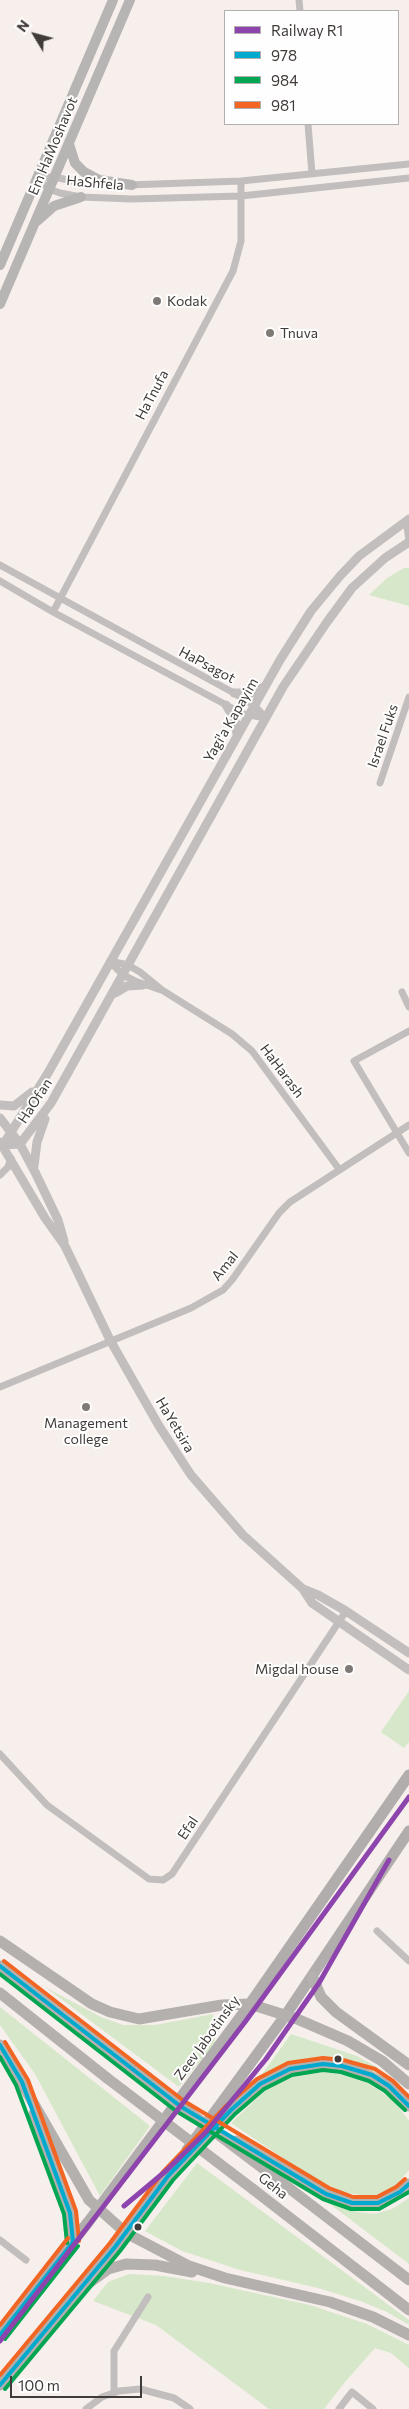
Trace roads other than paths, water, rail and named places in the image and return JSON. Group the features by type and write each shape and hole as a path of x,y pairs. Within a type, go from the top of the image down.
{"highway":[{"path":"0,1941 92,2004 126,2017 147,2019 222,2005 250,2004 285,2016 363,2049 409,2084"},
{"name":"Geha","path":"0,1966 180,2106 272,2168 409,2280"},
{"path":"312,1976 321,1997 336,2012 409,2065"},
{"name":"Geha","path":"0,1993 107,2078 409,2310"},
{"path":"0,2045 81,2188 98,2210 126,2233 168,2256 225,2278"},
{"path":"168,2176 244,2097 267,2079 290,2069 323,2064 358,2071 388,2086 409,2106"},
{"path":"22,2082 70,2213 73,2242"},
{"path":"272,2168 326,2194 352,2203 378,2203 400,2192 409,2184"},
{"path":"82,2288 108,2269 126,2264 155,2265 225,2278 330,2302 373,2317 409,2335"}],"main road":[{"name":"Em HaMoshavot","path":"0,265 112,0"},
{"name":"Em HaMoshavot","path":"0,304 128,4"},
{"path":"69,144 76,163 84,172 99,180 132,185"},
{"path":"34,224 54,206 81,197"},
{"name":"Zeev Jabotinsky","path":"0,2335 98,2210 250,2004 409,1775"},
{"path":"0,2385 126,2233 285,2016 409,1831"}],"street":[{"path":"128,4 137,0"},
{"path":"308,125 312,174"},
{"name":"HaShfela","path":"37,178 54,177 82,183 132,185 241,181 409,164"},
{"name":"HaShfela","path":"37,178 49,189 81,197 132,199 241,196 409,178"},
{"name":"HaTnufa","path":"52,612 233,270 241,241 241,181"},
{"path":"123,975 283,687 352,588 385,558 409,541 408,521"},
{"name":"Yagi'a Kapayim","path":"110,962 248,716 312,611 340,576 374,543 408,521"},
{"name":"HaPsagot","path":"0,565 255,706 266,718"},
{"name":"HaPsagot","path":"0,581 52,612 226,705 248,716 266,718"},
{"path":"234,694 252,693 267,683"},
{"name":"Israel Fuks","path":"380,783 409,697"},
{"path":"226,705 236,720 237,736"},
{"name":"HaHarash","path":"110,962 128,965 147,976 162,990 232,1034 252,1051 339,1169"},
{"name":"HaHarash","path":"110,962 123,975 142,985 162,990"},
{"name":"HaOfan","path":"1,1143 48,1073 110,962"},
{"name":"HaOfan","path":"1,1143 20,1144 51,1103 123,975"},
{"path":"111,997 125,986 142,985"},
{"path":"402,992 409,1007"},
{"path":"409,1031 354,1062 409,1153"},
{"path":"0,1105 14,1106 22,1101 48,1073"},
{"path":"35,1172 34,1156 37,1142 51,1103"},
{"name":"HaYetsira","path":"0,1118 20,1144 35,1172 58,1220 65,1246"},
{"name":"Amal","path":"0,1387 191,1308 223,1290 279,1213 290,1202 409,1125"},
{"name":"HaYetsira","path":"1,1143 45,1218 65,1246 110,1340 159,1426 190,1475 243,1535 303,1589 312,1603 409,1670"},
{"path":"0,1175 8,1167 11,1158"},
{"name":"HaYetsira","path":"303,1589 318,1595 409,1653"},
{"name":"Efal","path":"0,1754 47,1805 149,1879 163,1880 172,1874 346,1612"},
{"path":"377,1931 409,1961"},
{"path":"0,2240 26,2260"},
{"path":"114,2393 114,2351 148,2297"},
{"path":"86,2409 102,2397 140,2389 174,2398 190,2409"},
{"path":"339,2409 352,2392 373,2409"}],"rail line":[{"name":"R1","path":"0,2341 245,2022 409,1797"},
{"name":"R1","path":"124,2206 167,2170 206,2132 266,2059 319,1983 389,1860"}],"place":[{"name":"Kodak","path":"157,301"},
{"name":"Tnuva","path":"270,333"},
{"name":"Management college","path":"86,1407"},
{"name":"Migdal house","path":"349,1669"}]}
